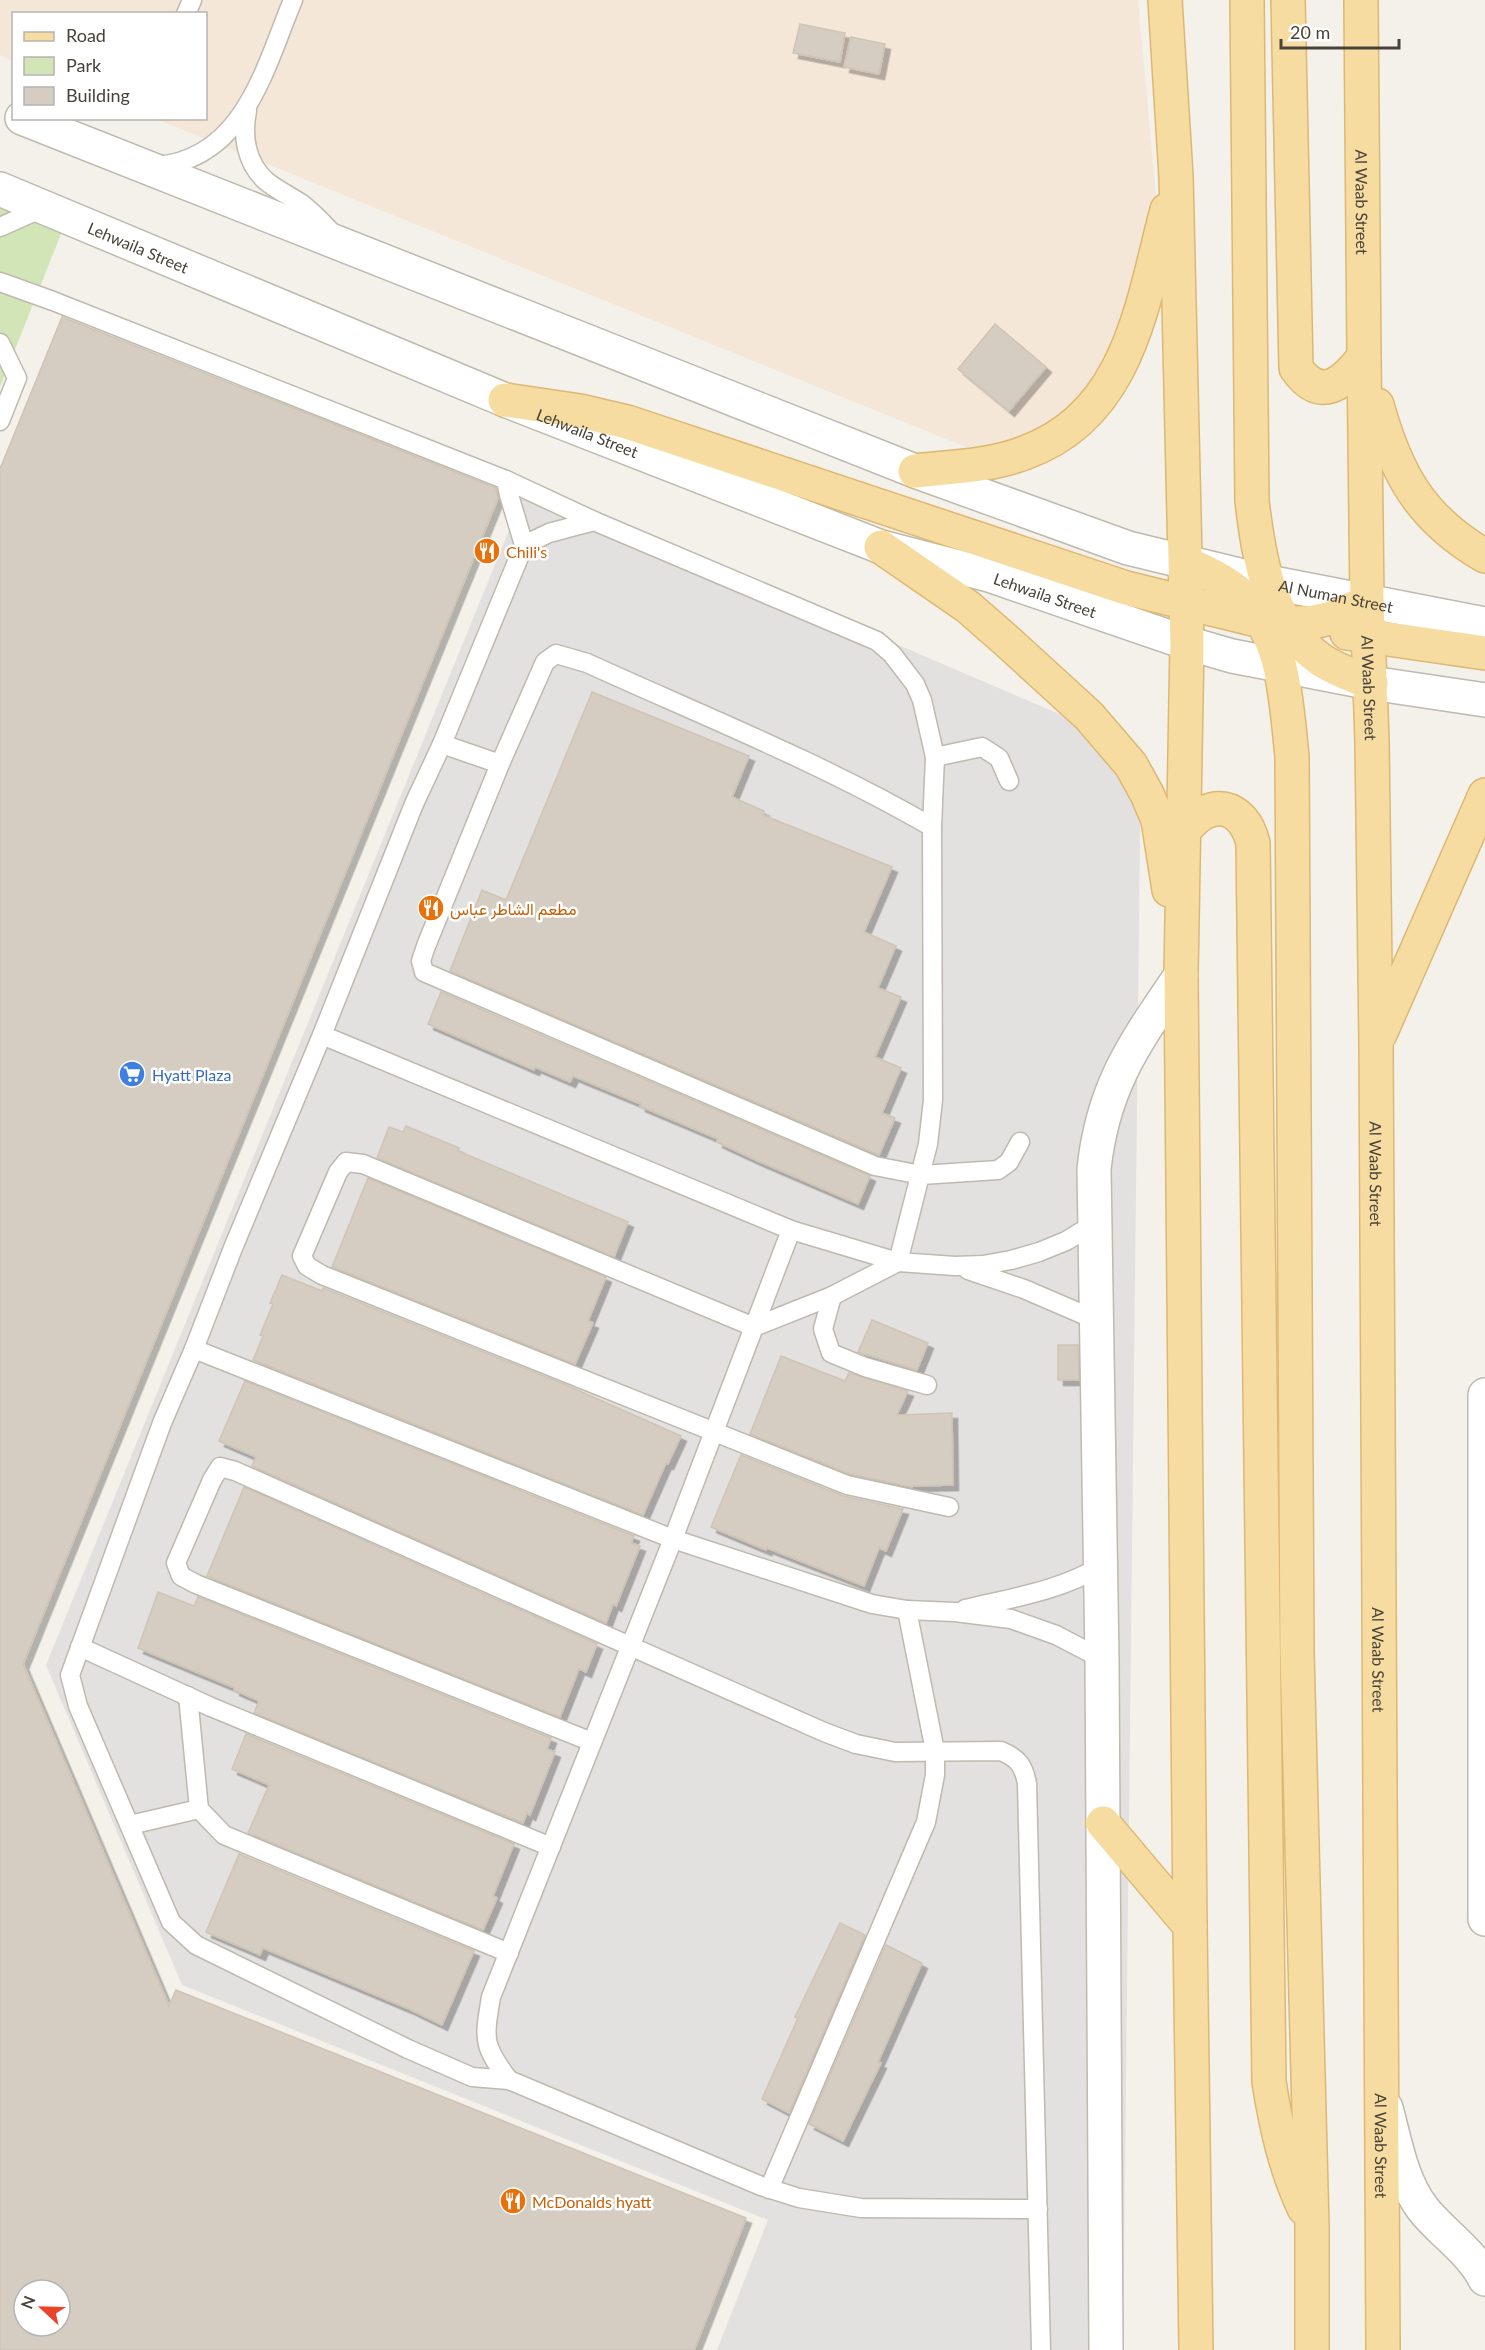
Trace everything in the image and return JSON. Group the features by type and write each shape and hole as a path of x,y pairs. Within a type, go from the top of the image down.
{"main road":[{"path":"1165,0 1176,176 1187,604 1181,975 1196,2350"},
{"path":"1247,0 1252,501 1256,534 1276,608 1275,624 1279,666 1292,756 1297,1652 1312,2227 1312,2350"},
{"path":"1288,0 1296,368 1314,386 1327,387 1339,384 1349,376 1364,357"},
{"name":"Al Waab Street","path":"1361,0 1367,602 1371,683 1376,1044 1383,2350"},
{"path":"915,471 999,461 1024,453 1062,434 1086,414 1114,378 1133,336 1176,176"},
{"path":"1364,357 1387,443 1405,482 1428,511 1446,528 1485,556"},
{"path":"505,400 580,411 627,422 1126,588 1187,604 1275,624 1485,653"},
{"path":"881,547 959,601 1008,642 1089,716 1131,765 1158,820 1181,975"},
{"path":"1186,562 1232,587 1321,659 1371,683"},
{"path":"1187,643 1207,631 1219,628 1309,623 1331,618 1367,602"},
{"path":"1376,1044 1485,795"},
{"path":"1185,830 1195,817 1209,809 1225,809 1239,815 1249,828 1253,843 1269,2082 1277,2131 1288,2169 1312,2227"},
{"path":"1103,1823 1190,1926"}],"street":[{"path":"27,120 143,168 915,471 1128,548 1186,562"},
{"name":"Lehwaila Street","path":"0,189 505,400 881,547 989,575 1187,643"},
{"name":"Al Numan Street","path":"1186,562 1268,582 1485,624"},
{"path":"1187,643 1279,666 1371,683 1485,699"},
{"path":"1106,2350 1102,1659 1094,1169 1098,1136 1119,1072 1135,1043 1181,975"},
{"path":"1485,1395 1485,1919"},
{"path":"1381,2091 1405,2176 1413,2193 1423,2209 1473,2246 1485,2279"}],"lane":[{"path":"143,168 185,161 222,140 248,106 293,0"},
{"path":"248,106 244,126 246,146 253,164 265,180 303,205 344,246"},
{"path":"0,227 45,207"},
{"path":"0,282 506,480 594,521 877,641 892,654 915,684 922,700 935,757 932,827 933,1100 928,1144 898,1262 832,1296 754,1327 374,1169 346,1162 338,1172 302,1257 307,1266 322,1275 846,1485 949,1508"},
{"path":"0,343 17,378 0,422"},
{"path":"506,480 524,545 442,744 414,804 154,1445 70,1675 78,1706 171,1922 196,1945 408,2049 472,2077 509,2080 769,2189 830,2205 861,2208 1038,2209"},
{"path":"524,545 549,533 594,521"},
{"path":"932,827 898,807 793,756 587,663 556,654 545,662 500,764 426,946 421,961 424,972 875,1166 921,1175 998,1170 1009,1162 1020,1142"},
{"path":"442,744 500,764"},
{"path":"935,757 982,747 999,758 1009,781"},
{"path":"322,1035 791,1230 898,1262 955,1266 983,1265 1039,1252 1066,1241 1094,1224"},
{"path":"509,2080 491,2056 485,2031 491,1996 673,1539 791,1230"},
{"path":"955,1266 1024,1288 1096,1320"},
{"path":"832,1296 823,1329 831,1353 864,1367 927,1385"},
{"path":"194,1349 673,1539 861,1601 908,1610 955,1612 1011,1619 1056,1635 1102,1659"},
{"path":"592,1742 196,1584 181,1576 176,1563 212,1480 220,1467 235,1471 750,1700 856,1744 895,1752 1001,1751 1012,1755 1020,1762 1025,1773 1041,2350"},
{"path":"955,1612 1058,1586 1081,1578 1101,1566"},
{"path":"769,2189 926,1822 936,1775 935,1751 908,1610"},
{"path":"80,1647 188,1696 551,1847"},
{"path":"188,1696 199,1809 224,1835 509,1953"},
{"path":"130,1825 199,1809"}],"shaded area":[{"path":"0,0 1138,0 1161,250 1135,338 1043,441 968,448 158,120 207,120 207,12 12,12 12,61 0,55"},
{"name":"Hyatt Plaza","path":"527,486 1141,749 1123,2350 717,2350 768,2220 182,1985 46,1665"}],"green space":[{"path":"0,202 63,229 0,387"}],"building":[{"path":"800,24 845,33 840,62 793,53"},
{"path":"851,37 885,44 879,74 844,67"},
{"name":"Hyatt Plaza","path":"62,317 496,488 498,498 23,1664 169,2006 176,1990 746,2218 694,2350 0,2350 0,469"},
{"path":"995,324 1046,367 1009,411 958,369"},
{"path":"592,692 749,756 732,797 764,811 763,815 892,867 864,932 896,946 878,988 901,997 875,1057 901,1068 882,1113 895,1118 879,1155 450,971 482,890 506,900"},
{"path":"441,992 870,1176 858,1204 758,1161 717,1142 718,1139 640,1106 641,1104 573,1076 570,1082 535,1067 534,1070 428,1024"},
{"path":"406,1126 459,1148 458,1151 628,1222 614,1257 377,1158 389,1127 403,1132"},
{"path":"368,1178 606,1277 588,1321 593,1323 575,1364 332,1267"},
{"path":"282,1275 322,1291 323,1288 566,1385 681,1436 668,1464 666,1463 643,1515 253,1360 263,1336 260,1335 273,1304 270,1303"},
{"path":"872,1320 928,1343 917,1370 858,1352"},
{"path":"1058,1345 1078,1345 1079,1380 1058,1380"},
{"path":"781,1356 845,1381 849,1373 908,1391 897,1415 952,1413 953,1485 912,1487 850,1474 750,1434"},
{"path":"245,1381 634,1536 631,1543 640,1546 616,1606 613,1604 606,1623 252,1466 256,1457 219,1441"},
{"path":"741,1455 843,1496 903,1509 886,1551 879,1548 864,1586 711,1527"},
{"path":"244,1487 597,1644 586,1672 579,1669 560,1717 207,1576"},
{"path":"158,1592 194,1606 198,1597 551,1738 547,1749 555,1752 530,1815 527,1813 523,1823 254,1713 259,1701 234,1690 235,1688 138,1648"},
{"path":"246,1734 514,1844 493,1896 497,1898 483,1930 248,1833 269,1785 232,1769"},
{"path":"239,1854 474,1951 442,2025 263,1948 260,1955 206,1932"},
{"path":"840,1923 865,1935 789,2113 762,2099 798,2018 795,2017"},
{"path":"886,1945 922,1963 878,2062 881,2063 843,2141 809,2124"}],"place":[{"name":"Chili's","path":"487,551"},
{"name":"مطعم الشاطر عباس","path":"431,908"},
{"name":"Hyatt Plaza","path":"132,1074"},
{"name":"McDonalds hyatt","path":"513,2201"}]}
